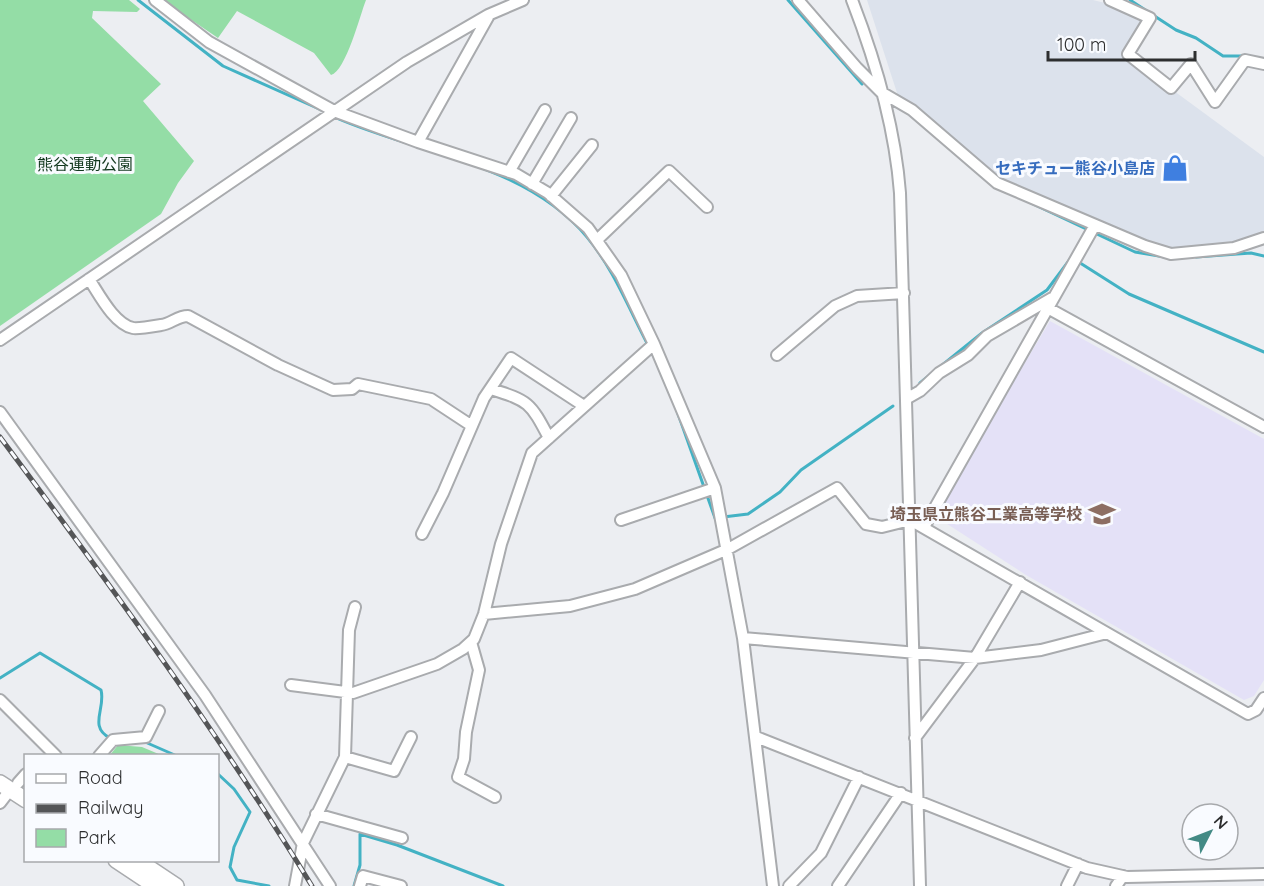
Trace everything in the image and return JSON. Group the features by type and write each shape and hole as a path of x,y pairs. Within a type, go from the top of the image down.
{"highway":[{"path":"0,771 16,783 24,797"},
{"path":"118,862 155,886"},
{"path":"140,862 176,886"}],"street":[{"path":"155,0 209,42 334,111 509,172 532,184 551,196 588,228 597,240 621,275 654,344 720,510 743,638 773,886"},
{"path":"798,0 881,92 912,110 997,183 1095,226 1171,254 1234,248 1264,238"},
{"path":"852,0 875,64 897,161 904,293 920,886"},
{"path":"1110,0 1150,18 1128,54 1171,87 1191,64 1215,102 1245,60 1264,64"},
{"path":"0,340 407,62 516,1"},
{"path":"418,142 488,15"},
{"path":"509,172 545,110"},
{"path":"532,184 571,118"},
{"path":"551,196 592,145"},
{"path":"597,240 669,171 707,207"},
{"path":"924,527 1049,302 1095,226"},
{"path":"89,279 116,315 134,328 162,325 180,316 188,316 278,365 333,390 352,388 358,384 431,399 472,426"},
{"path":"777,355 835,306 857,296 904,293"},
{"path":"906,399 920,391 939,373 968,355 987,336 1049,302"},
{"path":"1049,302 1264,427"},
{"path":"291,685 353,693 437,664 471,642 484,614 501,544 532,453 654,344"},
{"path":"422,534 443,493 472,426 491,389 511,358 584,406"},
{"path":"491,389 525,400 535,412 549,438"},
{"path":"0,412 205,695 330,886"},
{"path":"621,520 713,488"},
{"path":"484,614 570,606 635,589 728,549 767,529 829,490 837,488 866,524 882,527 910,520 1248,714 1256,710 1264,698"},
{"path":"915,738 975,658 1020,582"},
{"path":"295,886 303,843 345,757 349,630 355,607"},
{"path":"743,638 975,658 1041,650 1107,633"},
{"path":"471,642 479,670 466,732 464,759 458,777 495,797"},
{"path":"0,700 50,754"},
{"path":"100,754 108,743 122,738 146,737 159,711"},
{"path":"345,757 394,771 411,737"},
{"path":"756,737 1078,864 1123,876 1264,874"},
{"path":"807,886 793,882 821,853 859,777"},
{"path":"0,802 16,783"},
{"path":"838,886 901,793"},
{"path":"316,814 402,838"},
{"path":"1067,886 1078,864"},
{"path":"360,886 363,876 401,886"},
{"path":"1116,886 1123,876"}],"shaded area":[{"path":"867,0 1093,0 1125,8 1145,22 1125,55 1264,157 1264,235 1238,244 1172,252 1000,181 898,96"},
{"name":"埼玉県立熊谷工業高等学校","path":"1050,321 1264,439 1264,680 1254,696 1244,700 1026,575 941,520 937,509"}],"green space":[{"name":"熊谷運動公園","path":"0,0 129,0 140,9 137,12 93,11 92,18 161,84 143,101 194,161 178,183 161,214 0,326"},
{"path":"162,0 366,0 342,64 331,75 314,53 237,11 218,38"},
{"path":"118,745 142,747 159,754 111,754"}],"waterway":[{"path":"138,0 223,66 326,112"},
{"path":"788,0 862,84"},
{"path":"1130,0 1176,30 1196,38 1223,56 1244,56"},
{"path":"337,118 503,177 534,193 562,212 587,237 605,262 648,345"},
{"path":"1031,203 1135,252 1171,258"},
{"path":"1196,257 1251,253 1264,256"},
{"path":"920,383 982,333 1047,290 1071,258"},
{"path":"1077,261 1129,294 1264,352"},
{"path":"677,411 715,518 748,514 780,492 801,470 893,406"},
{"path":"0,678 40,653 101,690 99,723 104,734 110,738"},
{"path":"117,744 145,742 172,754"},
{"path":"219,775 234,789 250,812 234,847 230,867 237,880 269,886"},
{"path":"354,886 360,865 360,834 397,845 503,886"}],"railway":[{"path":"0,437 200,714 312,886"}],"place":[{"name":"セキチュー熊谷小島店","path":"1175,168"},
{"name":"埼玉県立熊谷工業高等学校","path":"1102,514"}]}
